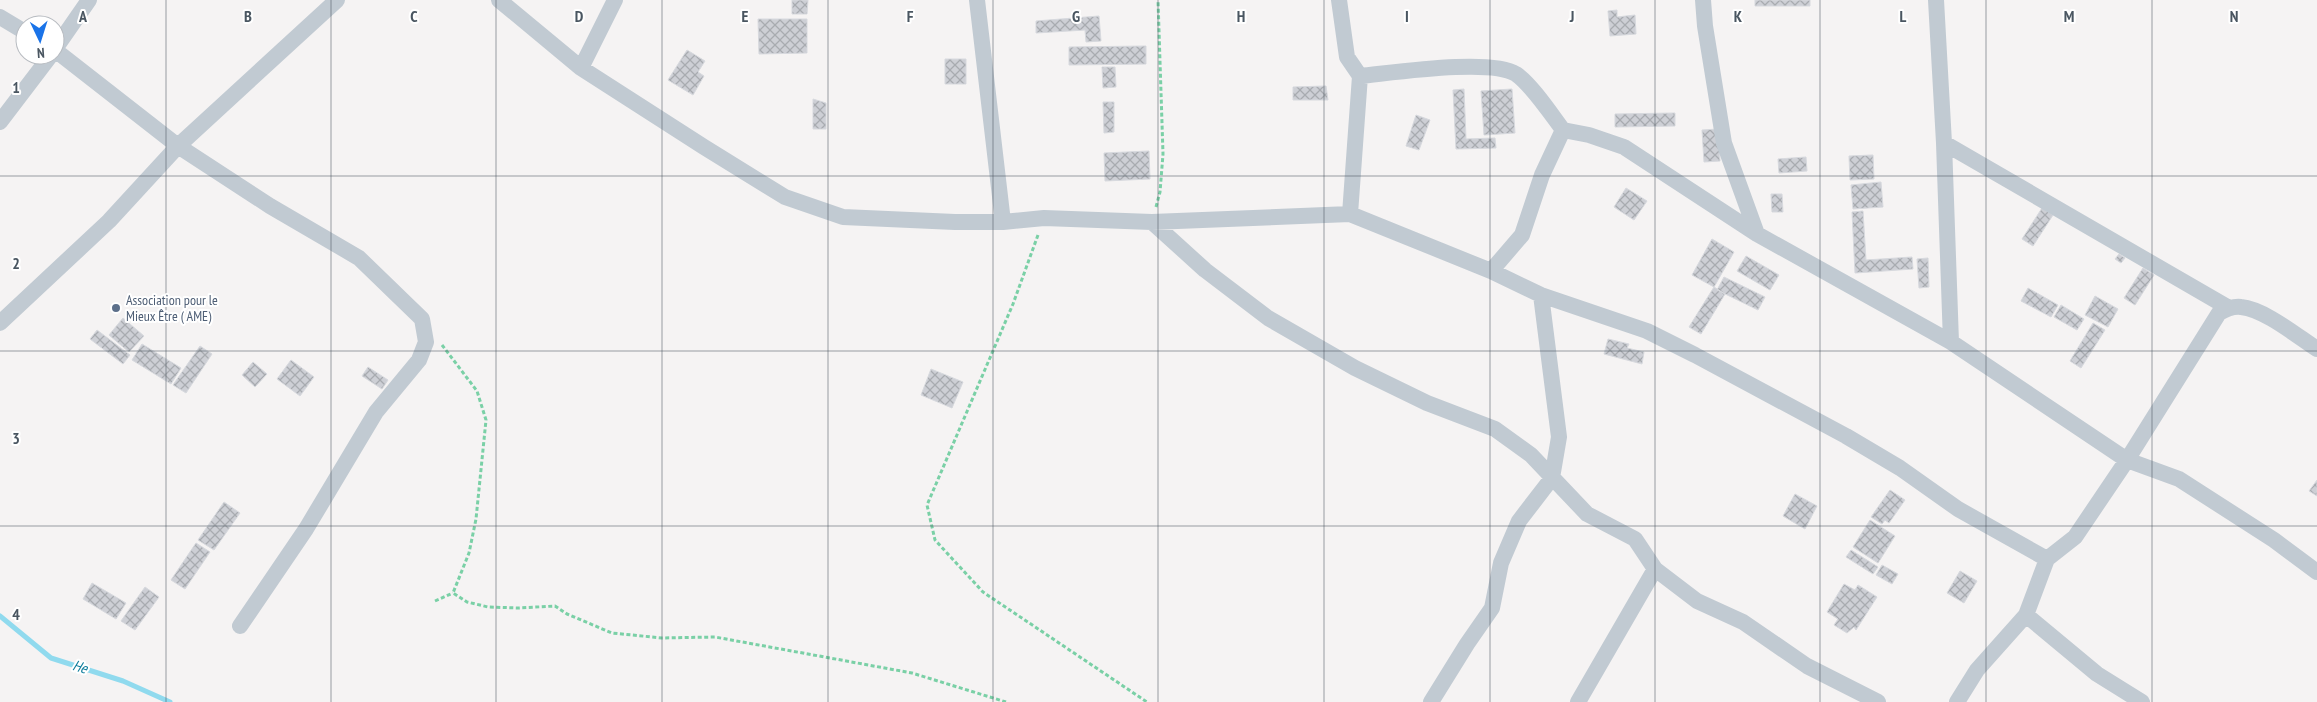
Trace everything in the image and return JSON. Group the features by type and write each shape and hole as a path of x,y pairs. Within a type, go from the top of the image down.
{"street":[{"path":"65,35 89,0"},
{"path":"0,323 109,222 178,146 337,0"},
{"path":"499,0 581,68 704,147 793,200 843,217 956,222 1003,222 1044,218 1152,222 1350,214 1491,271 1541,295 1647,331 1695,354 1846,436 1900,468 1958,509 2047,559"},
{"path":"581,68 615,0"},
{"path":"977,0 1003,222"},
{"path":"1339,0 1347,57 1360,76 1350,214"},
{"path":"1703,0 1705,26 1724,143 1757,234"},
{"path":"1936,0 1944,143 1951,342"},
{"path":"0,17 15,26"},
{"path":"65,58 178,146 270,206 359,258 422,319 426,342 419,360 376,412 306,529 240,626"},
{"path":"0,122 43,65"},
{"path":"1360,76 1482,66 1515,74 1537,97 1563,130 1589,135 1624,147 1757,234 1951,342 2127,460 2179,479 2274,540 2317,572"},
{"path":"1491,271 1522,235 1542,175 1563,130"},
{"path":"1944,143 2229,308"},
{"path":"1152,222 1205,270 1268,318 1355,368 1427,402 1495,429 1531,455 1586,514 1635,539 1655,569 1697,601 1743,622 1807,666 1878,702"},
{"path":"1431,702 1466,644 1492,608 1501,563 1520,521 1552,478 1559,437 1541,295"},
{"path":"1957,702 1977,670 2026,615 2037,591 2047,559 2075,537 2127,460 2219,313 2229,308 2242,307 2262,314 2317,349"},
{"path":"1578,702 1655,569"},
{"path":"2026,615 2098,674 2142,702"}],"path":[{"path":"1152,222 1160,192 1163,154 1158,0"},
{"path":"1044,218 1013,304 927,505 935,540 983,592 1148,702"},
{"path":"435,601 453,593 470,553 476,519 486,420 477,391 439,340"},
{"path":"453,593 468,602 488,607 555,606 567,614 612,633 662,638 715,637 912,673 1006,702"}],"building":[{"path":"792,0 808,0 807,14 792,14"},
{"path":"1755,0 1810,0 1810,6 1755,6"},
{"path":"1617,10 1617,17 1635,15 1636,34 1610,36 1608,11"},
{"path":"1099,16 1101,41 1086,42 1085,30 1036,33 1036,21"},
{"path":"758,19 807,19 807,53 759,54"},
{"path":"1146,46 1146,64 1069,65 1069,47"},
{"path":"687,50 705,61 698,72 704,76 693,95 668,80"},
{"path":"945,59 966,59 966,84 945,84"},
{"path":"1102,67 1115,67 1116,87 1103,88"},
{"path":"1326,86 1328,100 1293,100 1293,87"},
{"path":"1464,89 1466,139 1495,138 1496,148 1456,149 1453,90"},
{"path":"1512,89 1515,133 1484,135 1481,91"},
{"path":"813,99 826,103 826,129 813,129"},
{"path":"1103,102 1114,102 1114,132 1104,133"},
{"path":"1675,113 1675,126 1615,127 1615,114"},
{"path":"1416,115 1430,120 1419,150 1406,146"},
{"path":"1718,129 1720,161 1704,162 1702,130"},
{"path":"1149,151 1150,179 1105,181 1104,153"},
{"path":"1873,155 1874,179 1850,180 1849,156"},
{"path":"1806,157 1807,171 1779,173 1778,159"},
{"path":"1881,182 1883,207 1853,209 1851,185"},
{"path":"1626,188 1647,201 1634,220 1614,207"},
{"path":"1771,194 1782,194 1783,212 1772,212"},
{"path":"2042,208 2053,215 2033,246 2022,239"},
{"path":"1863,211 1866,260 1912,257 1913,269 1855,273 1852,212"},
{"path":"1712,239 1734,252 1714,287 1692,275"},
{"path":"2119,254 2125,258 2121,263 2115,259"},
{"path":"1746,256 1779,275 1770,290 1737,271"},
{"path":"1928,258 1929,287 1919,288 1917,259"},
{"path":"2143,268 2154,275 2135,305 2124,298"},
{"path":"1724,277 1765,297 1758,310 1717,290"},
{"path":"1714,287 1725,294 1701,334 1689,327"},
{"path":"2028,288 2058,305 2051,317 2021,301"},
{"path":"2095,296 2118,309 2108,327 2085,315"},
{"path":"2061,305 2084,319 2077,330 2054,317"},
{"path":"123,318 144,336 129,352 109,335"},
{"path":"2093,323 2105,330 2081,368 2070,361"},
{"path":"97,330 130,355 123,364 90,339"},
{"path":"1608,339 1629,344 1627,348 1644,352 1642,364 1604,354"},
{"path":"142,344 181,368 171,384 132,360"},
{"path":"200,346 212,354 186,393 173,385"},
{"path":"291,360 314,377 300,396 277,379"},
{"path":"253,362 267,374 255,387 242,375"},
{"path":"368,367 388,380 382,389 362,376"},
{"path":"931,369 963,382 952,408 921,395"},
{"path":"2317,480 2317,496 2309,491"},
{"path":"1890,490 1905,500 1889,523 1885,520 1882,524 1871,517"},
{"path":"1795,494 1817,506 1805,529 1783,516"},
{"path":"224,502 240,513 214,550 198,540"},
{"path":"1870,520 1895,536 1878,563 1853,547"},
{"path":"196,543 210,552 185,589 171,580"},
{"path":"1851,550 1878,567 1873,574 1846,557"},
{"path":"1882,565 1898,574 1892,584 1876,575"},
{"path":"1960,571 1977,581 1964,603 1947,593"},
{"path":"92,583 126,603 116,619 83,599"},
{"path":"1844,584 1855,590 1858,585 1877,597 1856,630 1854,627 1847,633 1834,625 1838,619 1827,612"},
{"path":"145,587 159,597 135,630 121,621"}],"waterway":[{"name":"He","path":"0,616 51,658 123,681 170,702"}],"place":[{"name":"Association pour le Mieux Être ( AME)","path":"116,308"}]}
